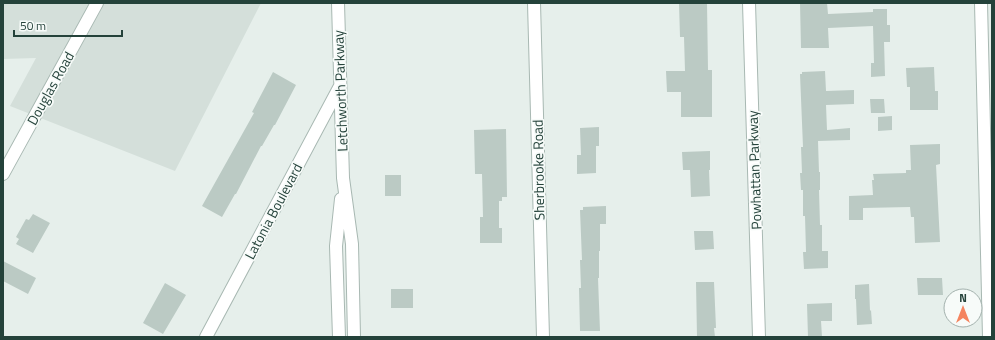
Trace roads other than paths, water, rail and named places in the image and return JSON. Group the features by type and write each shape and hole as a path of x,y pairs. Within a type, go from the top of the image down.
{"street":[{"name":"Douglas Road","path":"3,174 97,3"},
{"name":"Letchworth Parkway","path":"338,3 343,178 352,244 354,337"},
{"name":"Sherbrooke Road","path":"534,3 543,337"},
{"name":"Powhattan Parkway","path":"749,3 759,337"},
{"path":"981,3 989,337"},
{"name":"Latonia Boulevard","path":"206,337 340,85"},
{"name":"Letchworth Parkway","path":"339,337 336,246 343,178"}]}
